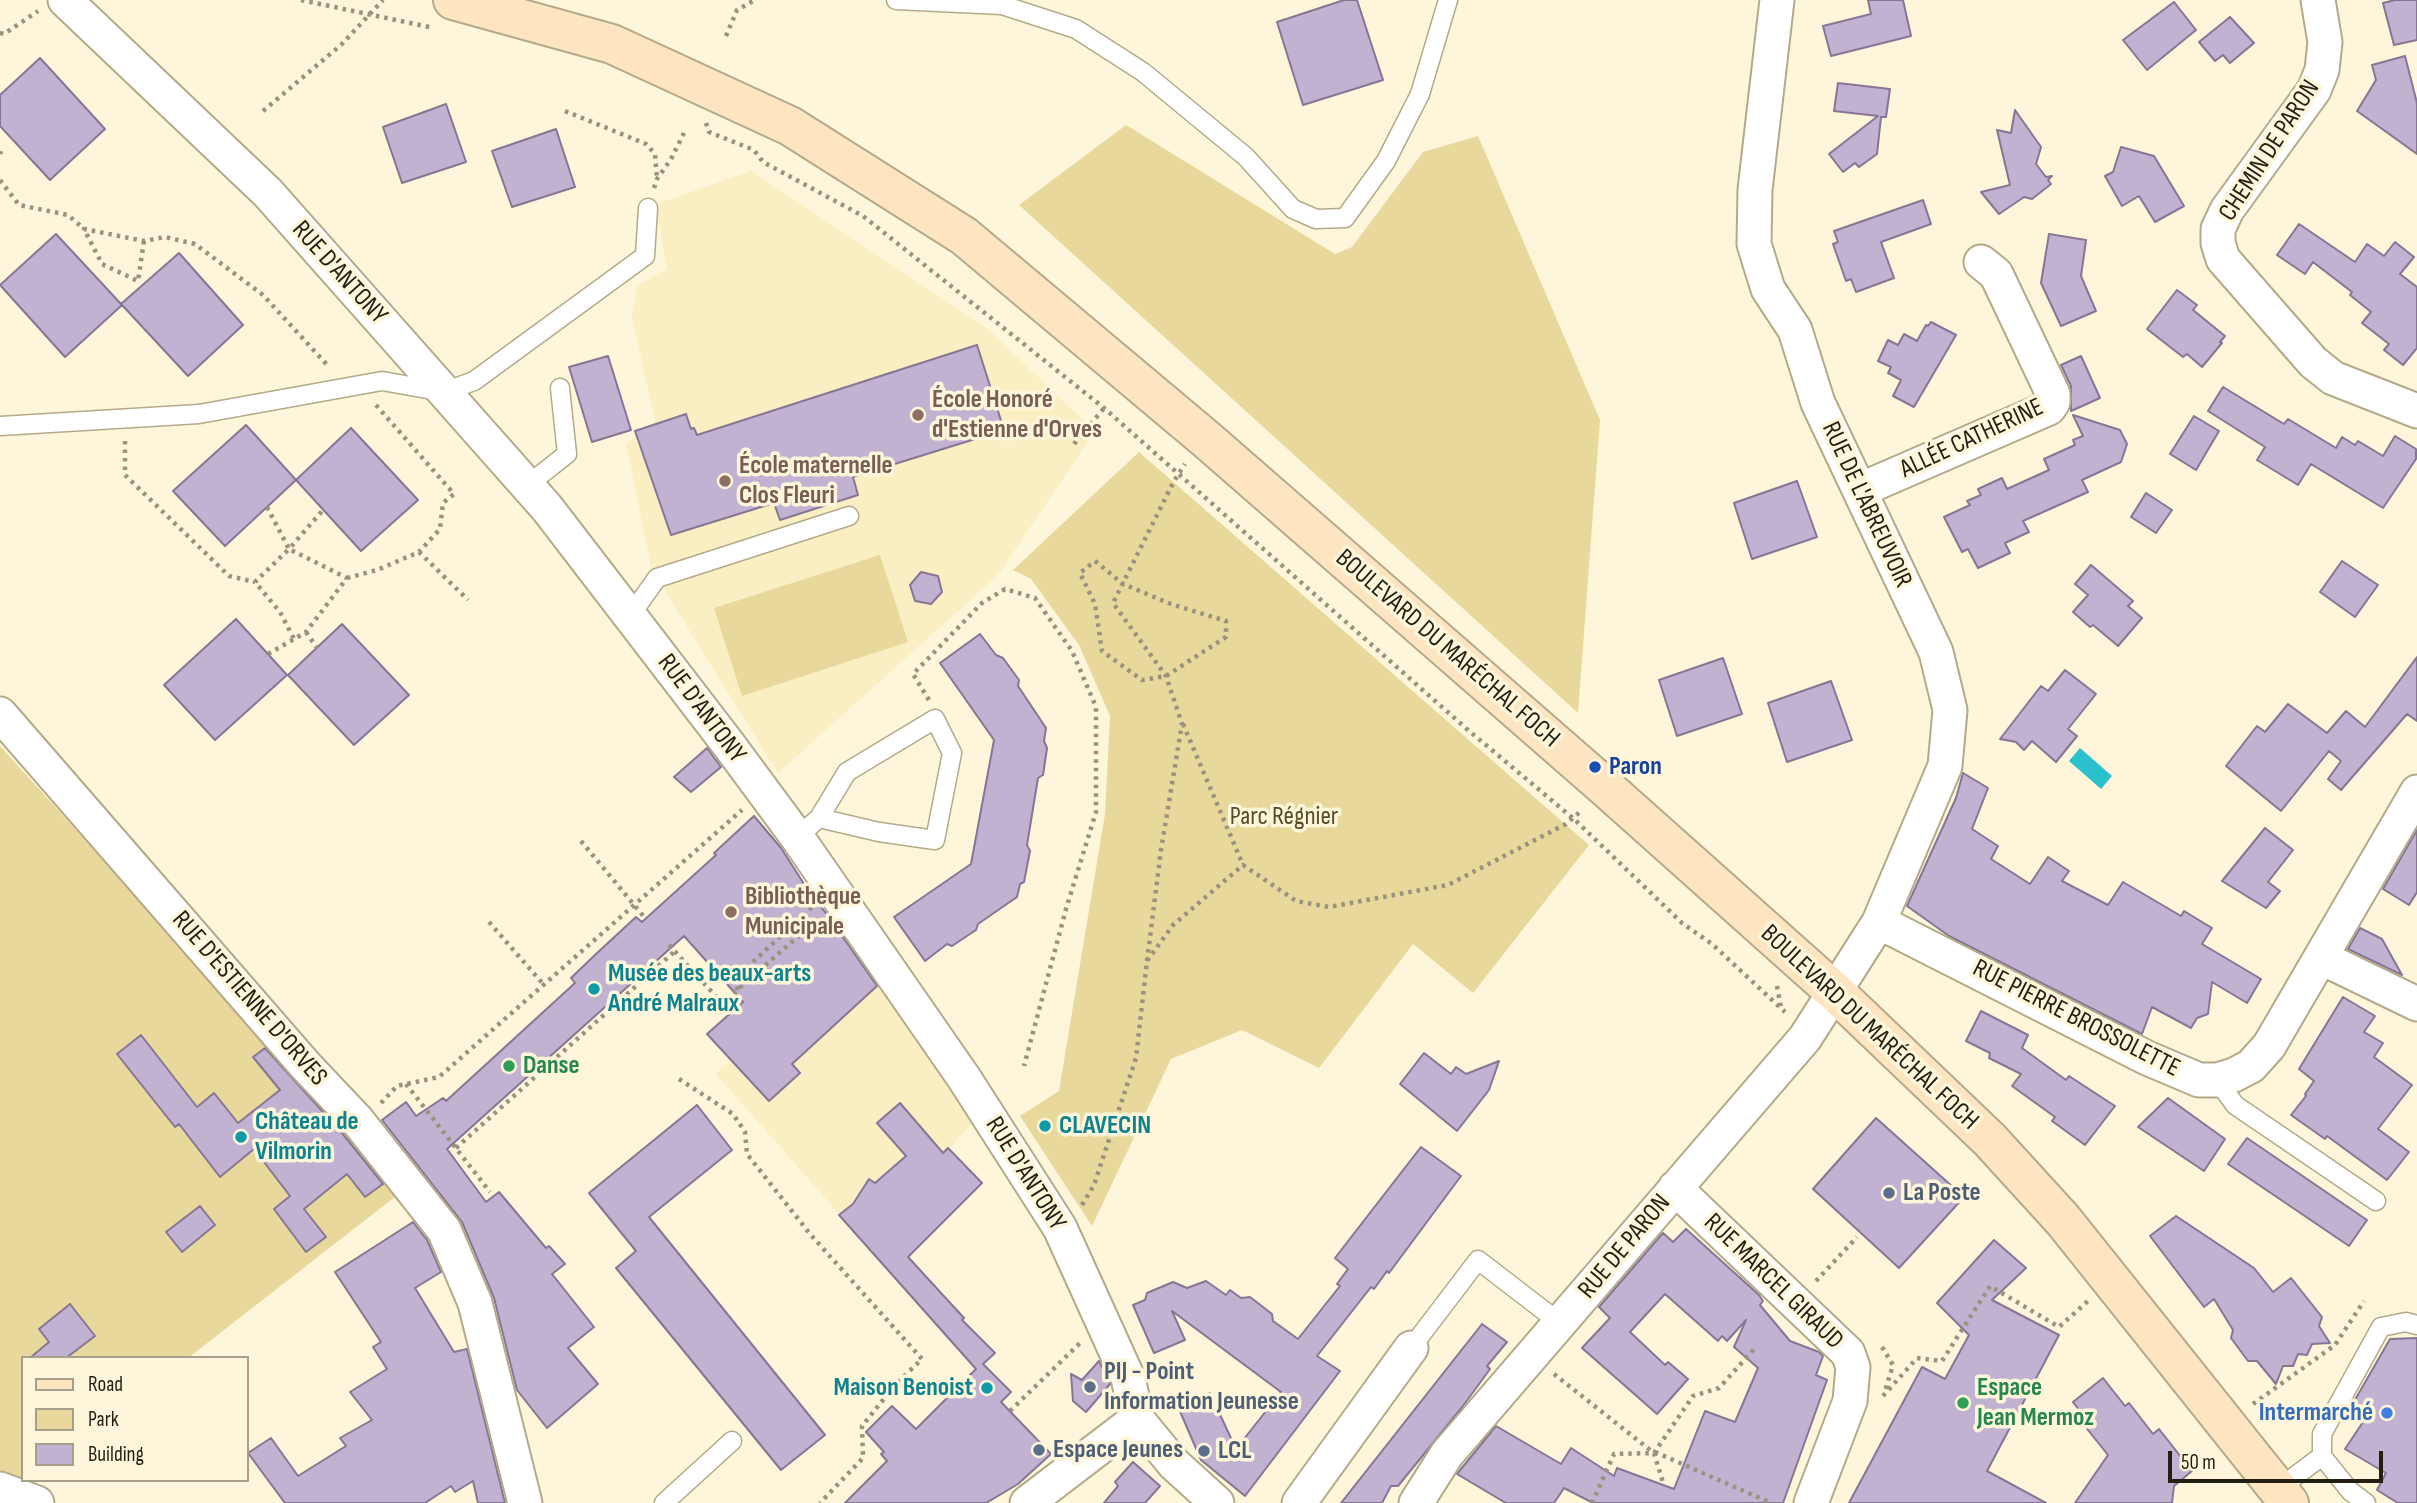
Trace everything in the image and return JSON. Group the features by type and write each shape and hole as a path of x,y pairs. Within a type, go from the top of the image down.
{"street":[{"name":"RUE DE L'ABREUVOIR","path":"1777,0 1755,190 1754,244 1768,289 1795,330 1818,403 1936,652 1950,710 1944,766 1880,922 1835,992"},
{"name":"CHEMIN DE PARON","path":"2318,0 2325,42 2322,70 2314,90 2227,210 2218,229 2218,243 2223,259 2313,362 2333,378 2417,411"},
{"name":"RUE D'ANTONY","path":"53,4 268,193 531,491 729,745 808,828 1060,1228 1128,1378 1137,1419 1174,1464 1217,1503"},
{"name":"BOULEVARD DU MARÉCHAL FOCH","path":"449,15 612,44 790,126 964,236 1206,439 1604,786 1835,992 1990,1140 2063,1220 2283,1496"},
{"name":"ALLÉE CATHERINE","path":"1860,491 2049,408 2053,402 2053,394 1996,274 1981,262"},
{"name":"RUE D'ESTIENNE D'ORVES","path":"0,714 305,1065 357,1120 444,1230 475,1303 524,1503"},
{"name":"RUE PIERRE BROSSOLETTE","path":"1880,922 2147,1058 2199,1080 2217,1080 2251,1066 2269,1045 2417,792"},
{"path":"2322,957 2417,1004"},
{"name":"RUE DE PARON","path":"1416,1503 1447,1454 1805,1038 1835,992"},
{"name":"RUE MARCEL GIRAUD","path":"1675,1188 1848,1353 1865,1404 1811,1503"},
{"path":"1299,1503 1411,1348"},
{"path":"1027,1503 1137,1419"},
{"path":"0,1489 37,1503"}],"lane":[{"path":"896,0 1003,5 1076,29 1143,72 1246,157 1293,209 1316,219 1345,218 1386,161 1420,94 1448,0"},
{"path":"0,426 199,414 382,381 444,392 474,381 645,256 648,208"},
{"path":"531,491 539,476 567,454 560,388"},
{"path":"630,616 657,578 849,516"},
{"path":"935,719 952,753 935,840 879,832 808,828 847,772 935,719"},
{"path":"2217,1080 2235,1105 2376,1201"},
{"path":"1411,1348 1478,1260 1560,1323"},
{"path":"2366,1503 2350,1491 2322,1456 2322,1434 2381,1327 2406,1322 2417,1325"},
{"path":"664,1503 732,1441"},
{"path":"2283,1496 2322,1456"}],"path":[{"path":"301,0 369,15 449,15"},
{"path":"263,111 341,45 383,0"},
{"path":"726,36 737,10 755,0"},
{"path":"0,33 4,34 53,4"},
{"path":"565,111 646,144 654,155 657,178"},
{"path":"701,113 709,132 754,150 763,162 863,216 1104,408 1468,730 1574,819 1682,923 1712,944 1786,1015"},
{"path":"648,208 657,178 671,159 685,131"},
{"path":"0,180 19,205 68,215 84,229 102,264 138,281 144,241 84,229"},
{"path":"1074,444 1130,376"},
{"path":"125,418 125,475 229,576 256,582 280,612 293,639"},
{"path":"1206,439 1178,473 1113,603 1166,676 1182,724 1243,865 1296,901 1329,907 1448,885 1574,819 1604,786"},
{"path":"267,507 289,549 347,578"},
{"path":"256,582 323,510"},
{"path":"268,654 306,632 347,578 377,570 419,552 468,600"},
{"path":"1096,561 1123,584 1171,604 1226,621 1226,637 1166,676 1142,680 1102,652 1095,604 1080,573 1096,561"},
{"path":"935,719 930,701 913,674 982,603 1005,589 1035,598 1072,651 1096,707 1096,812 1066,909 1024,1066"},
{"path":"306,632 317,648"},
{"path":"1060,1228 1076,1215 1094,1185 1136,1058 1161,850 1182,724"},
{"path":"357,1120 383,1101 397,1086 439,1077 750,804"},
{"path":"581,841 645,918"},
{"path":"1147,961 1173,925 1243,865"},
{"path":"669,945 722,1003 821,916 815,905"},
{"path":"737,990 740,974 809,909"},
{"path":"489,922 544,985"},
{"path":"456,1148 675,951"},
{"path":"1776,976 1780,1007"},
{"path":"679,1080 733,1114 745,1132 747,1154 810,1234 922,1359 895,1385 862,1426 863,1458 820,1503"},
{"path":"406,1084 490,1192"},
{"path":"1796,1303 1857,1237"},
{"path":"1865,1404 1883,1395 1917,1358 1942,1361 1990,1286 2059,1327 2112,1280"},
{"path":"2226,1422 2335,1345 2364,1301"},
{"path":"1010,1411 1101,1319"},
{"path":"1654,1453 1693,1396 1719,1388 1756,1347"},
{"path":"1882,1347 1893,1366 1883,1395"},
{"path":"1531,1356 1654,1453 1771,1503"},
{"path":"1654,1453 1664,1486"},
{"path":"1592,1503 1614,1454 1654,1453"}],"shaded area":[{"path":"751,171 989,330 1095,431 998,575 778,773 652,573 626,444 655,421 632,318 637,286 667,269 656,204"},
{"path":"852,948 973,1123 862,1240 716,1074"}],"green space":[{"path":"1126,125 1335,254 1352,247 1423,152 1478,136 1600,420 1578,713 1019,205"},
{"name":"Parc Régnier","path":"1139,452 1589,845 1473,993 1413,944 1319,1068 1242,1030 1171,1059 1092,1226 1020,1116 1059,1091 1105,814 1110,716 1079,645 1031,579 1013,570"},
{"path":"880,555 908,642 742,696 714,608"},
{"path":"0,746 225,994 400,1193 191,1356 21,1356 21,1480 0,1473"}],"water":[{"path":"2080,748 2112,776 2101,789 2069,761"}],"building":[{"path":"1344,0 1357,0 1383,80 1303,105 1277,22"},
{"path":"1868,0 1903,0 1911,36 1831,56 1823,26 1871,14"},
{"path":"2417,0 2417,40 2394,45 2383,3"},
{"path":"2174,2 2196,30 2147,70 2123,40"},
{"path":"2230,17 2254,43 2230,63 2223,55 2215,61 2199,42"},
{"path":"2405,56 2417,103 2417,154 2357,111 2376,80 2372,65"},
{"path":"40,58 105,129 50,180 0,126 0,95"},
{"path":"1838,83 1890,89 1886,117 1881,117 1877,154 1859,167 1855,163 1843,172 1829,154 1878,116 1834,111"},
{"path":"446,104 466,162 402,183 383,127"},
{"path":"2015,110 2041,147 2036,164 2046,177 2052,176 2048,180 2051,184 2032,199 2024,197 1999,214 1981,192 2010,185 1997,130 2011,133"},
{"path":"556,129 575,187 512,207 492,151"},
{"path":"2121,147 2154,156 2184,206 2155,222 2139,196 2122,206 2105,176 2113,172"},
{"path":"1923,200 1931,224 1881,242 1894,278 1856,292 1851,279 1846,281 1833,244 1838,242 1834,231"},
{"path":"2299,224 2355,262 2367,244 2384,256 2395,242 2414,257 2400,274 2417,287 2417,348 2403,365 2384,350 2389,344 2362,323 2371,312 2350,295 2352,292 2313,262 2305,274 2277,255"},
{"path":"56,234 121,304 179,253 243,325 188,376 122,305 65,357 0,285"},
{"path":"2049,234 2086,240 2081,276 2096,311 2061,326 2041,283"},
{"path":"2177,290 2197,305 2193,310 2225,336 2202,367 2187,354 2183,357 2147,329"},
{"path":"1931,322 1956,335 1914,407 1893,396 1901,380 1888,373 1891,367 1878,361 1888,340 1898,345 1904,334 1917,341 1926,325"},
{"path":"977,345 1004,430 853,477 858,495 780,520 774,503 671,535 635,431 686,414 691,429 694,428 697,435"},
{"path":"608,356 631,430 592,442 569,367"},
{"path":"2081,356 2100,398 2071,411 2071,386 2061,365"},
{"path":"2223,387 2284,424 2288,419 2336,448 2342,437 2355,445 2358,441 2383,456 2395,436 2416,449 2416,459 2383,508 2311,464 2298,485 2257,460 2265,447 2208,411"},
{"path":"2073,415 2120,430 2127,444 2121,462 2082,480 2088,492 2023,521 2029,532 2005,543 2010,553 1978,568 1968,549 1962,552 1944,517 1970,505 1967,501 1981,495 1978,489 2002,478 2007,489 2049,470 2044,459 2075,445 2073,440 2083,436"},
{"path":"2194,416 2219,431 2196,470 2170,454"},
{"path":"246,425 296,480 225,546 173,491"},
{"path":"351,428 418,500 361,551 296,480"},
{"path":"1797,481 1817,537 1752,559 1734,503"},
{"path":"2146,493 2172,510 2156,533 2131,517"},
{"path":"2342,561 2378,585 2355,617 2320,592"},
{"path":"2091,565 2133,601 2128,606 2142,618 2118,646 2073,612 2088,595 2075,584"},
{"path":"921,572 938,576 942,592 931,604 915,601 910,585"},
{"path":"236,619 287,675 215,740 164,685"},
{"path":"342,624 409,695 354,745 288,675"},
{"path":"980,634 1019,680 1018,686 1046,728 1044,741 1047,748 1043,775 1038,778 1027,845 1030,851 1024,882 1020,884 1017,897 978,924 976,930 952,946 947,944 925,961 894,917 971,864 994,740 940,663"},
{"path":"2417,657 2417,721 2407,714 2341,790 2328,779 2341,761 2329,751 2281,811 2226,766 2257,726 2265,732 2288,704 2327,733 2346,711 2365,727"},
{"path":"1723,658 1742,714 1677,736 1659,680"},
{"path":"2065,670 2096,694 2068,729 2077,736 2056,762 2032,741 2024,750 2016,742 2000,739 2041,686 2048,691"},
{"path":"1831,681 1852,740 1787,762 1768,703"},
{"path":"707,748 721,767 691,792 674,777"},
{"path":"1963,773 1988,788 1972,829 1998,846 1991,859 2030,884 2048,857 2069,871 2062,881 2108,905 2123,882 2181,916 2184,911 2212,928 2202,944 2261,979 2247,1003 2212,982 2208,1014 2197,1018 2191,1028 2152,1007 2142,1034 1949,936 1907,906 1956,798"},
{"path":"754,816 781,848 813,898 877,986 792,1064 800,1073 769,1101 707,1034 743,1002 684,936 447,1149 486,1202 499,1192 546,1248 549,1246 565,1264 552,1274 594,1327 568,1348 598,1384 547,1428 517,1390 494,1298 462,1222 382,1120 406,1102 416,1116 443,1098 446,1101 575,983 571,978 596,954 636,917 642,922 716,855 714,853"},
{"path":"2265,828 2293,850 2268,882 2280,891 2266,908 2222,881"},
{"path":"2417,830 2417,892 2409,905 2383,889"},
{"path":"2360,928 2382,939 2402,975 2348,949"},
{"path":"2343,997 2375,1016 2364,1032 2383,1043 2374,1057 2412,1085 2378,1129 2409,1152 2387,1180 2327,1136 2325,1139 2291,1115 2314,1081 2299,1069"},
{"path":"1981,1011 2028,1035 2022,1048 2066,1080 2069,1076 2115,1106 2085,1145 2052,1121 2055,1117 2012,1086 2021,1074 1989,1058 1990,1053 1966,1041"},
{"name":"Château de Vilmorin","path":"141,1035 197,1107 214,1093 238,1123 280,1090 253,1057 265,1048 342,1133 383,1184 365,1197 347,1174 304,1209 326,1237 306,1252 274,1209 290,1196 254,1149 220,1177 179,1124 175,1127 117,1054"},
{"path":"1424,1053 1451,1074 1456,1067 1466,1074 1499,1061 1489,1090 1457,1131 1400,1084"},
{"path":"2168,1098 2225,1139 2204,1171 2138,1127"},
{"path":"900,1103 943,1153 948,1148 982,1183 908,1257 964,1318 962,1320 995,1353 983,1364 1011,1392 1001,1402 1051,1454 1018,1484 986,1503 845,1503 887,1461 881,1454 884,1452 866,1432 892,1406 916,1429 976,1369 839,1215 853,1204 869,1179 875,1183 906,1156 877,1123"},
{"path":"697,1105 732,1150 649,1217 825,1435 781,1470 616,1268 636,1251 589,1193"},
{"name":"La Poste","path":"1876,1118 1964,1197 1899,1268 1813,1189"},
{"path":"2247,1138 2367,1220 2349,1246 2228,1164"},
{"path":"1421,1147 1461,1176 1389,1273 1387,1271 1374,1289 1371,1287 1317,1356 1340,1371 1245,1496 1201,1460 1179,1409 1210,1393 1236,1449 1281,1392 1172,1311 1185,1340 1154,1353 1133,1305 1145,1300 1147,1293 1173,1282 1187,1288 1206,1281 1226,1295 1230,1290 1241,1298 1250,1297 1272,1314 1273,1321 1298,1339 1340,1286 1337,1284 1348,1269 1335,1258"},
{"path":"200,1206 215,1225 182,1252 166,1232"},
{"path":"2176,1216 2254,1268 2273,1292 2291,1278 2322,1317 2319,1326 2330,1343 2312,1344 2307,1355 2298,1354 2293,1366 2283,1366 2276,1384 2257,1361 2248,1361 2231,1338 2233,1330 2214,1299 2204,1307 2150,1236"},
{"path":"413,1222 427,1240 441,1272 415,1288 454,1352 467,1349 505,1503 478,1503 473,1481 455,1492 451,1486 425,1503 285,1503 248,1453 271,1438 298,1476 346,1446 340,1438 372,1420 350,1392 387,1369 373,1347 381,1342 335,1272"},
{"path":"1686,1229 1759,1295 1763,1301 1760,1305 1790,1341 1823,1356 1816,1375 1827,1380 1783,1503 1593,1503 1564,1488 1554,1503 1506,1503 1457,1474 1496,1426 1561,1464 1571,1448 1614,1476 1617,1468 1674,1489 1705,1411 1735,1422 1758,1368 1734,1347 1746,1320 1727,1341 1722,1336 1718,1341 1665,1294 1630,1332 1665,1365 1668,1362 1688,1379 1657,1414 1582,1348 1610,1318 1599,1307 1663,1233 1673,1242"},
{"name":"Espace Jean Mermoz","path":"1994,1240 2026,1268 1992,1300 2059,1335 1987,1471 2046,1503 1849,1503 1922,1367 1945,1379 1969,1335 1937,1303"},
{"path":"70,1304 95,1336 69,1356 32,1356 49,1342 39,1329"},
{"path":"1482,1324 1507,1342 1487,1366 1490,1369 1463,1406 1398,1486 1391,1486 1382,1503 1341,1503"},
{"name":"Intermarché","path":"2417,1338 2417,1503 2398,1503 2377,1490 2386,1473 2345,1449 2363,1422 2352,1405 2390,1339"},
{"name":"PIJ - Point Information Jeunesse","path":"1099,1361 1110,1384 1086,1412 1073,1401 1071,1374 1082,1380"},
{"path":"2103,1378 2125,1406 2129,1403 2153,1434 2159,1429 2192,1471 2174,1486 2172,1503 2075,1503 2108,1455 2084,1425 2088,1422 2073,1402"},
{"path":"1133,1462 1160,1486 1145,1503 1104,1503 1118,1486 1115,1482"}],"place":[{"name":"École Honoré d'Estienne d'Orves","path":"918,415"},
{"name":"École maternelle Clos Fleuri","path":"725,481"},
{"name":"Paron","path":"1595,767"},
{"name":"Bibliothèque Municipale","path":"731,912"},
{"name":"Musée des beaux-arts André Malraux","path":"594,989"},
{"name":"Danse","path":"509,1066"},
{"name":"CLAVECIN","path":"1045,1126"},
{"name":"Château de Vilmorin","path":"241,1137"},
{"name":"La Poste","path":"1889,1193"},
{"name":"PIJ - Point Information Jeunesse","path":"1090,1387"},
{"name":"Maison Benoist","path":"987,1388"},
{"name":"Espace Jean Mermoz","path":"1963,1403"},
{"name":"Intermarché","path":"2387,1413"},
{"name":"Espace Jeunes","path":"1039,1450"},
{"name":"LCL","path":"1204,1451"}]}
